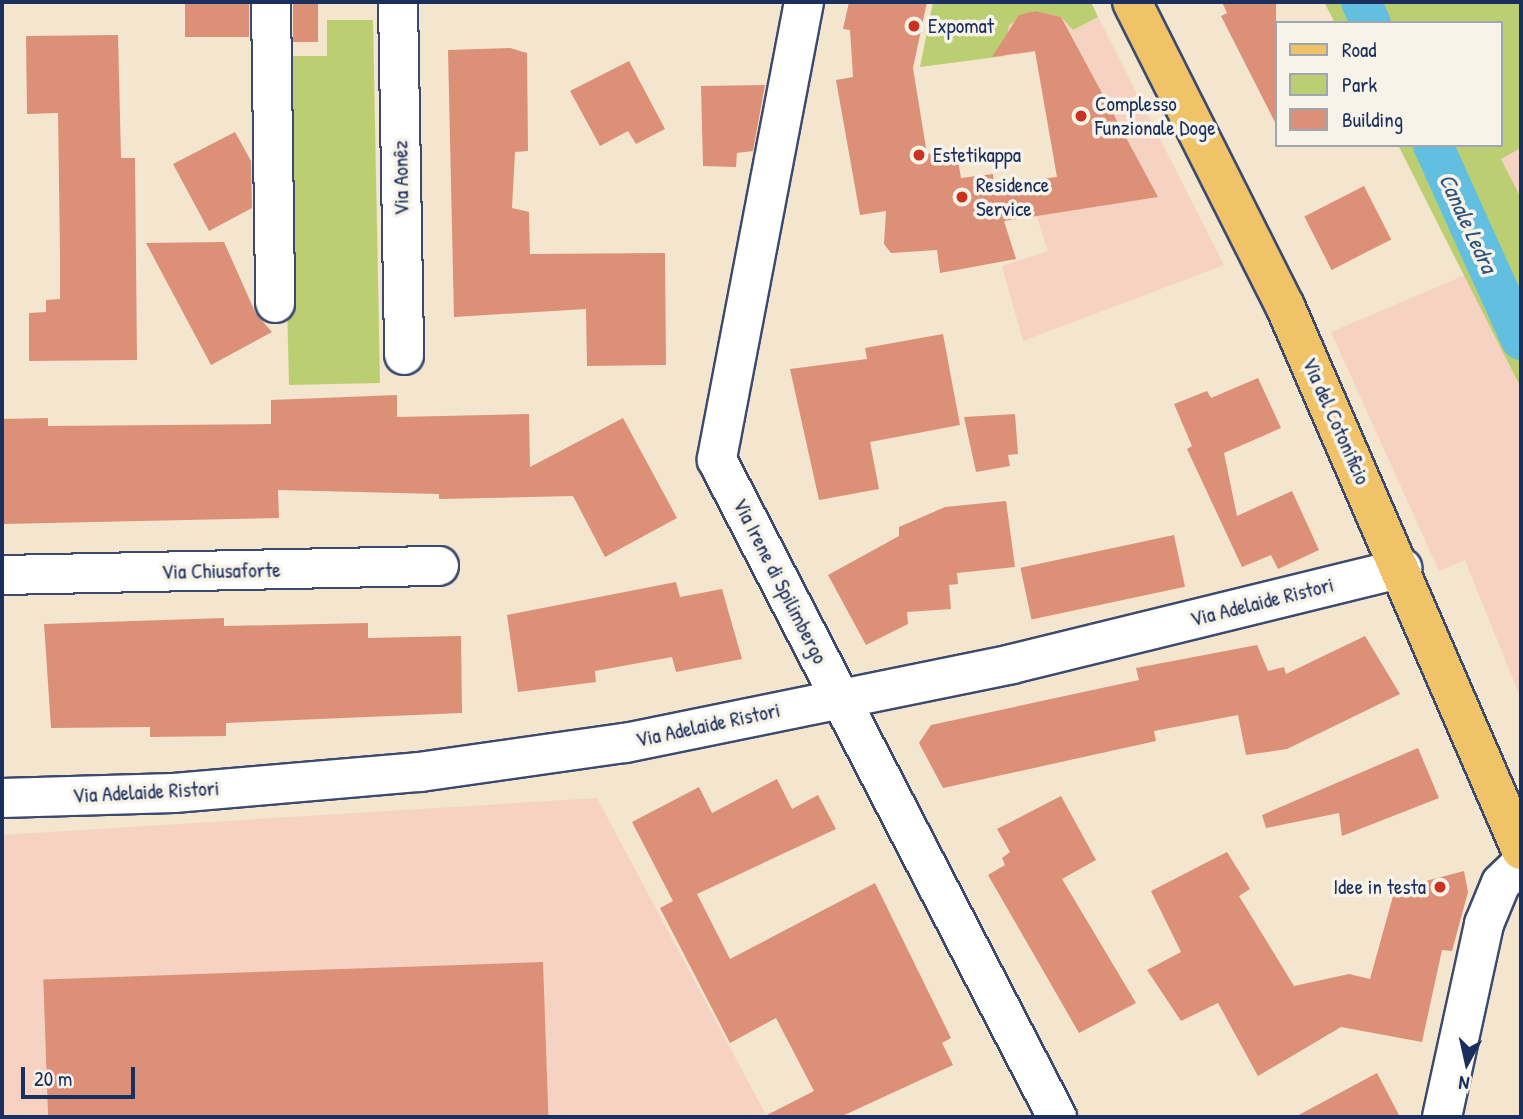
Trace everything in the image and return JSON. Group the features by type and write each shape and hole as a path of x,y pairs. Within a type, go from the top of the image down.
{"main road":[{"name":"Via del Cotonificio","path":"1132,2 1280,295 1402,568 1521,850"}],"street":[{"path":"271,2 275,303"},
{"name":"Via Aonêz","path":"398,2 404,355"},
{"name":"Via Irene di Spilimbergo","path":"804,2 717,460 1057,1117"},
{"name":"Via Chiusaforte","path":"2,576 439,566"},
{"name":"Via Adelaide Ristori","path":"2,798 174,793 419,772 625,743 1012,664 1402,568"},
{"path":"1442,1117 1484,923 1501,883 1521,864"}],"shaded area":[{"path":"1034,11 1061,17 1073,30 1098,17 1224,265 1023,341 1002,266 1048,251 1025,182 1057,176 1035,52 1004,56 1002,49 1009,25"},
{"path":"1521,148 1521,198 1501,158"},
{"path":"1465,275 1521,388 1521,699 1465,560 1439,571 1331,332"},
{"path":"597,798 767,1117 2,1117 2,835"}],"green space":[{"path":"933,2 1091,2 1098,17 1073,30 1061,17 1034,11 1009,25 1004,56 920,67"},
{"path":"1324,2 1521,2 1521,148 1501,159 1521,198 1521,388 1399,147 1502,147 1502,21 1334,21"},
{"path":"327,20 373,20 380,383 289,385 281,56 327,56"}],"building":[{"path":"185,2 249,2 249,37 185,37"},
{"path":"293,2 318,2 318,42 293,42"},
{"path":"849,2 927,2 913,68 927,154 956,149 961,178 993,174 994,186 1057,177 1035,51 992,57 1019,15 1035,11 1061,17 1158,197 1004,221 1016,259 940,273 937,250 891,253 884,244 886,211 860,215 836,80 853,77 850,30 843,29"},
{"path":"1222,2 1276,2 1274,120 1221,16 1227,13"},
{"path":"118,35 121,158 135,158 137,360 29,361 29,313 46,312 46,300 60,299 60,255 58,113 27,114 26,36"},
{"path":"510,48 527,53 528,151 515,152 512,208 529,212 530,254 665,253 666,365 587,366 586,309 454,317 448,50"},
{"path":"629,61 665,129 636,144 628,131 600,146 570,91"},
{"path":"765,85 753,151 737,153 736,167 703,166 701,86"},
{"path":"235,132 251,161 252,208 209,231 173,164"},
{"path":"1364,186 1391,239 1332,270 1304,216"},
{"path":"224,242 256,314 272,332 211,365 146,243"},
{"path":"943,334 960,425 870,442 879,489 819,500 790,369 867,359 865,348"},
{"path":"1258,378 1281,428 1224,453 1237,516 1292,491 1319,550 1278,569 1271,555 1242,567 1187,449 1192,446 1174,404 1207,391 1211,398"},
{"path":"397,395 397,417 529,414 530,467 623,418 677,518 605,557 573,496 439,499 439,494 278,490 279,518 2,524 2,419 48,418 48,426 271,424 271,400"},
{"path":"1015,414 1018,454 1008,455 1010,466 976,472 964,417"},
{"path":"1006,501 1015,567 957,573 958,584 949,585 951,609 907,612 908,624 866,645 828,575 899,536 899,527 945,507"},
{"path":"1174,535 1185,587 1031,619 1020,568"},
{"path":"676,582 680,597 722,589 742,659 676,672 672,657 595,671 596,682 518,692 507,615"},
{"path":"224,618 224,626 368,623 368,638 461,636 462,713 226,723 226,736 150,737 150,727 51,728 44,624"},
{"path":"1365,636 1400,694 1287,749 1246,755 1238,715 1154,731 1156,741 943,788 919,743 931,725 1139,680 1136,668 1257,645 1268,671 1284,667 1286,674"},
{"path":"1418,748 1439,798 1342,836 1339,813 1266,828 1262,815"},
{"path":"777,779 792,809 818,795 836,829 697,894 730,959 875,883 951,1038 942,1043 953,1065 840,1117 763,1117 814,1091 776,1018 730,1043 660,908 673,901 632,822 699,787 712,813"},
{"path":"1061,796 1096,860 1062,879 1136,1003 1079,1033 988,875 1005,865 1002,858 1010,852 997,829"},
{"path":"1227,852 1250,889 1239,896 1294,986 1349,974 1370,979 1395,889 1464,871 1468,892 1452,951 1442,950 1422,1042 1341,1027 1258,1076 1218,1003 1181,1021 1147,970 1181,952 1151,891"},
{"path":"543,962 548,1117 48,1117 43,979"},
{"path":"1377,1073 1400,1117 1295,1117"}],"waterway":[{"name":"Canale Ledra","path":"1361,2 1370,21"},
{"name":"Canale Ledra","path":"1434,147 1521,340"}],"place":[{"name":"Expomat","path":"914,26"},
{"name":"Complesso Funzionale Doge","path":"1081,116"},
{"name":"Estetikappa","path":"919,155"},
{"name":"Residence Service","path":"962,197"},
{"name":"Idee in testa","path":"1440,887"}]}
